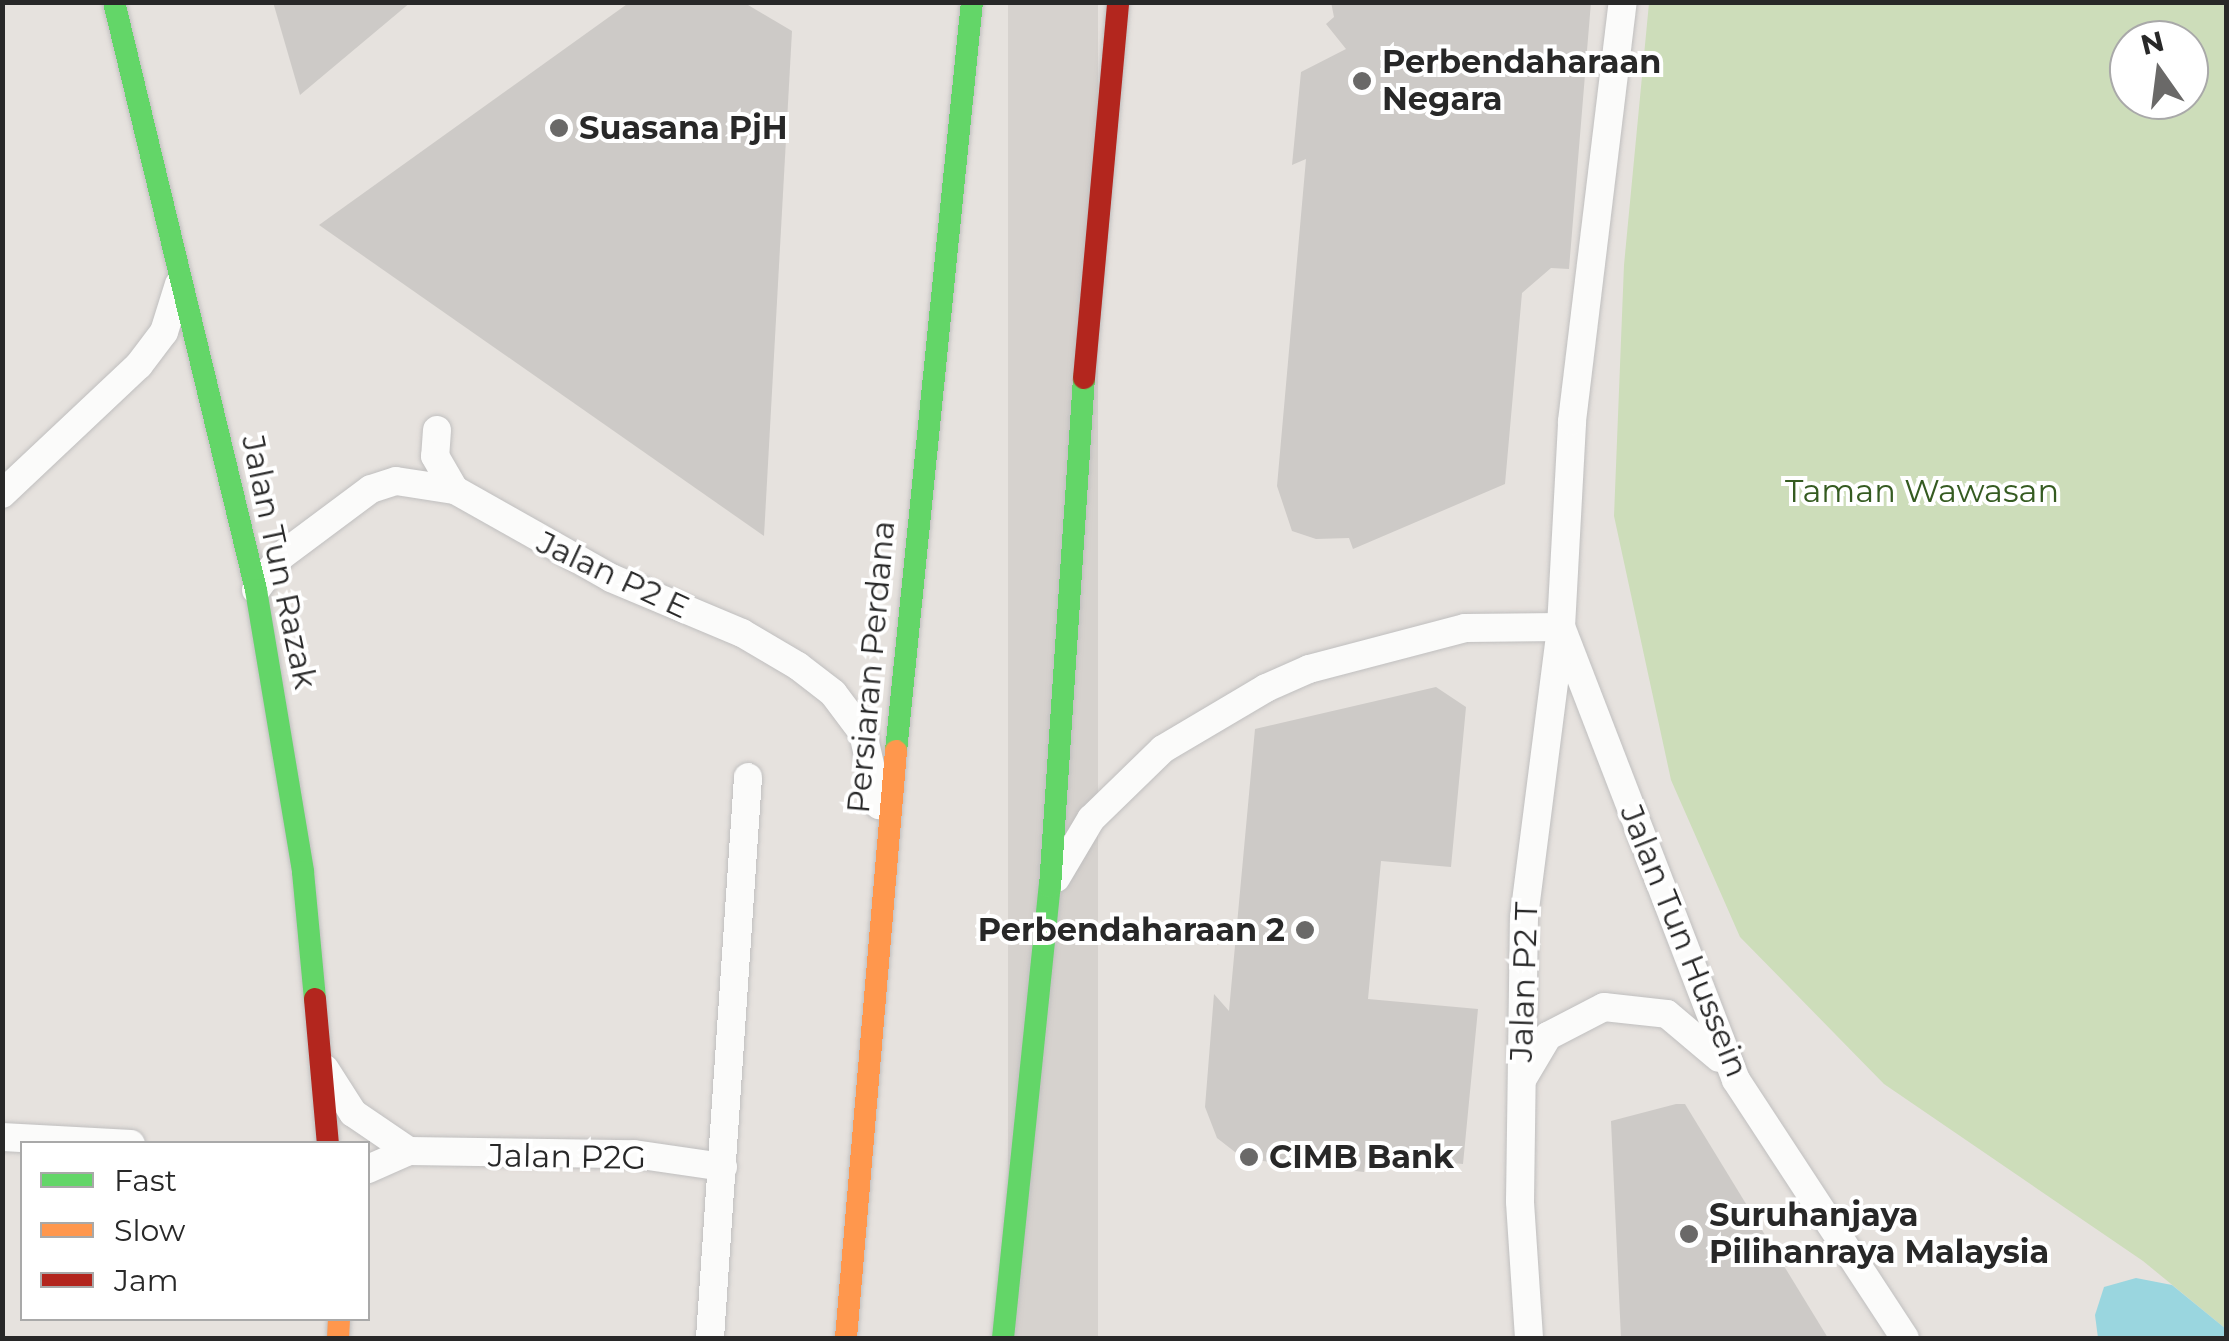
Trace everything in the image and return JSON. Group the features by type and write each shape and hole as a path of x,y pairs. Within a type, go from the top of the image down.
{"main road":[{"name":"Jalan Tun Razak","path":"114,2 256,590 303,872 328,1141"},
{"name":"Persiaran Perdana","path":"846,1338 886,852 972,2"},
{"path":"1003,1338 1050,886 1074,485 1118,2"}],"street":[{"name":"Jalan P2 T","path":"1528,1338 1519,1090 1524,917 1561,627 1572,420 1624,2"},
{"path":"2,494 139,365 164,332 178,295 179,263"},
{"path":"438,430 436,456 455,490"},
{"name":"Jalan P2 E","path":"256,590 281,556 371,489 396,482 455,490 611,578 742,633 833,694 863,733 886,852"},
{"path":"1050,886 1114,794 1163,749 1266,688 1308,670 1465,628 1561,627"},
{"name":"Jalan Tun Hussein","path":"1561,627 1736,1080 1905,1338"},
{"path":"710,1338 748,777"},
{"path":"1519,1090 1528,1061 1548,1036 1604,1007 1667,1014 1695,1031 1736,1080"},
{"path":"320,1058 353,1113 410,1151"},
{"path":"2,1137 76,1141"},
{"path":"370,1168 410,1151"},
{"name":"Jalan P2G","path":"410,1151 634,1154 724,1168"}],"green space":[{"name":"Taman Wawasan","path":"1649,3 2226,3 2226,1329 2143,1261 1884,1084 1740,937 1671,780 1614,516 1624,265"}],"shaded area":[{"path":"1008,3 1098,3 1098,1338 1008,1338"}],"water":[{"path":"2136,1278 2172,1285 2226,1329 2226,1338 2098,1338 2095,1315 2104,1287"}],"building":[{"path":"273,2 411,2 300,95"},
{"path":"630,2 743,2 792,31 764,536 319,225"},
{"path":"1331,2 1591,2 1569,269 1551,268 1522,293 1505,484 1353,549 1349,538 1316,539 1292,531 1277,486 1306,159 1292,165 1301,72 1346,49 1326,24 1334,17"},
{"name":"Perbendaharaan 2","path":"1436,687 1466,707 1451,867 1381,861 1368,999 1478,1009 1463,1164 1366,1155 1364,1172 1244,1159 1217,1138 1205,1107 1214,994 1229,1011 1255,729"},
{"name":"Suruhanjaya Pilihanraya Malaysia","path":"1685,1104 1828,1338 1621,1338 1611,1121"}],"traffic: fast":[{"path":"114,2 256,590 303,872 315,999"},
{"path":"896,751 972,2"},
{"path":"1003,1338 1050,887 1084,378"}],"traffic: slow":[{"path":"846,1338 896,751"},
{"path":"338,1338 339,1321"}],"traffic: jam":[{"path":"1084,378 1118,2"},
{"path":"315,999 328,1141"}],"place":[{"name":"Perbendaharaan Negara","path":"1362,81"},
{"name":"Suasana PjH","path":"559,128"},
{"name":"Perbendaharaan 2","path":"1305,930"},
{"name":"CIMB Bank","path":"1249,1157"},
{"name":"Suruhanjaya Pilihanraya Malaysia","path":"1689,1234"}]}
